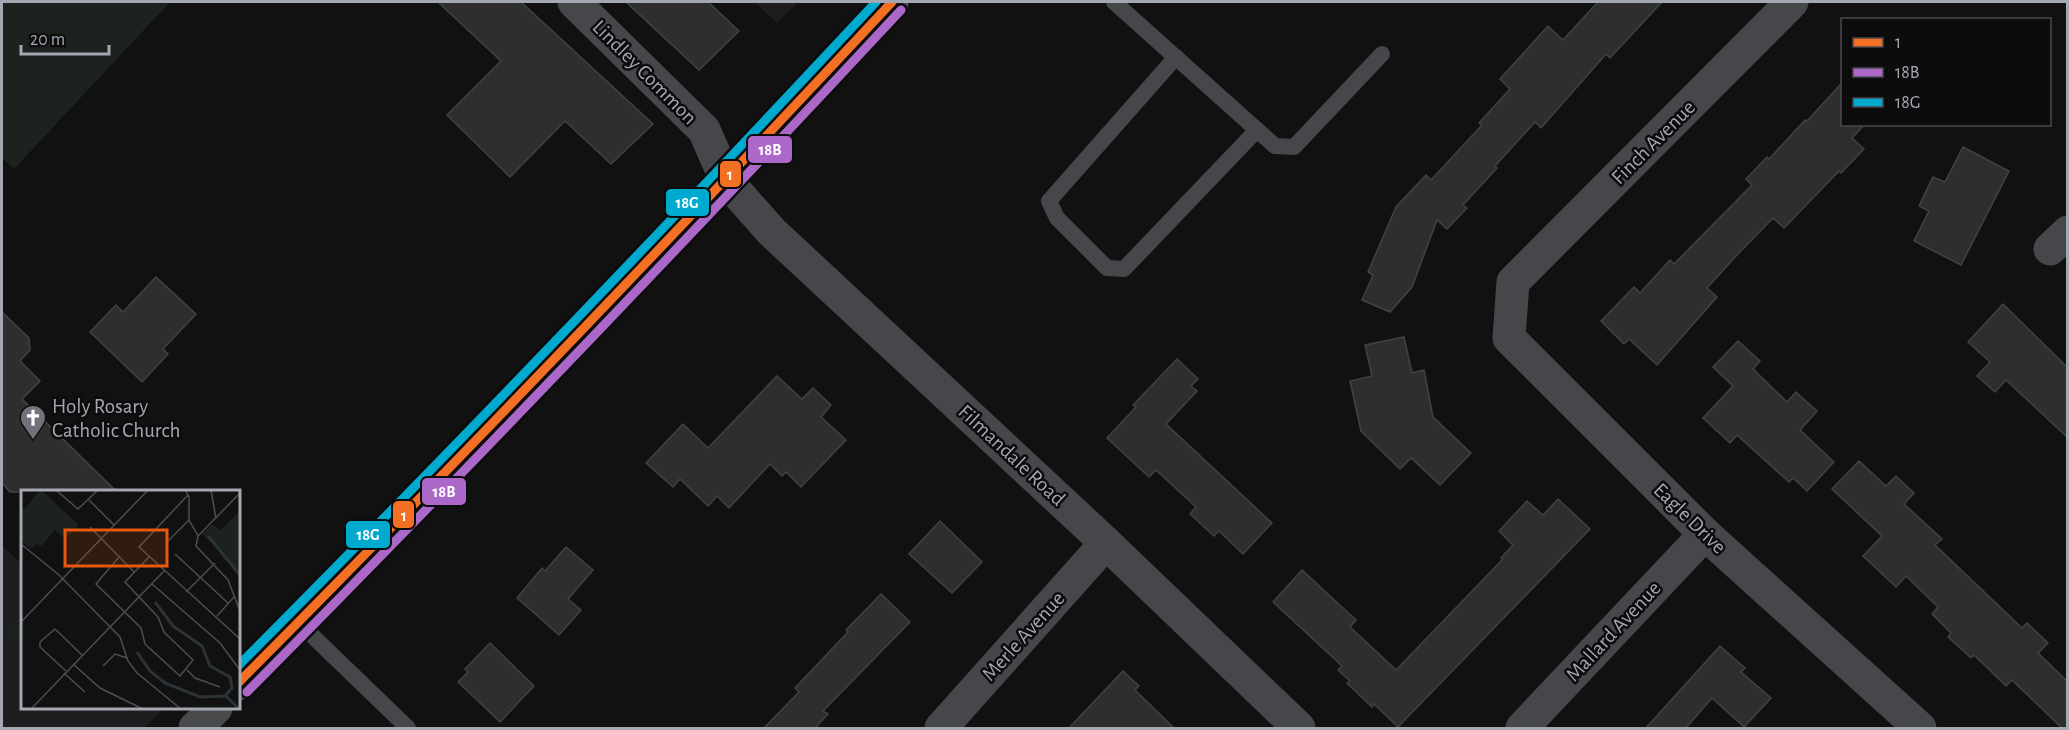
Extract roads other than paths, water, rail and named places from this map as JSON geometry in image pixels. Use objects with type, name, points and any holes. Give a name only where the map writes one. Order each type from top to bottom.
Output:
[{"type":"main road","points":[[240,682],[726,180],[892,2]]},
{"type":"main road","points":[[195,729],[215,709]]},
{"type":"street","name":"Lindley Common","points":[[574,2],[704,130],[726,180]]},
{"type":"street","name":"Finch Avenue","points":[[1513,282],[1792,2]]},
{"type":"street","name":"Filmandale Road","points":[[726,180],[771,231],[1106,543],[1299,729]]},
{"type":"street","name":"Eagle Drive","points":[[1513,282],[1509,338],[1705,534],[1920,729]]},
{"type":"street","name":"Mallard Avenue","points":[[1522,729],[1705,534]]},
{"type":"street","name":"Merle Avenue","points":[[941,729],[1106,543]]},
{"type":"lane","points":[[1114,2],[1275,146],[1294,147],[1382,54]]},
{"type":"lane","points":[[1176,57],[1049,201],[1057,218],[1107,268],[1124,269],[1257,130]]},
{"type":"lane","points":[[298,622],[408,729]]},
{"type":"place","name":"Holy Rosary Catholic Church","points":[[33,441]]}]
